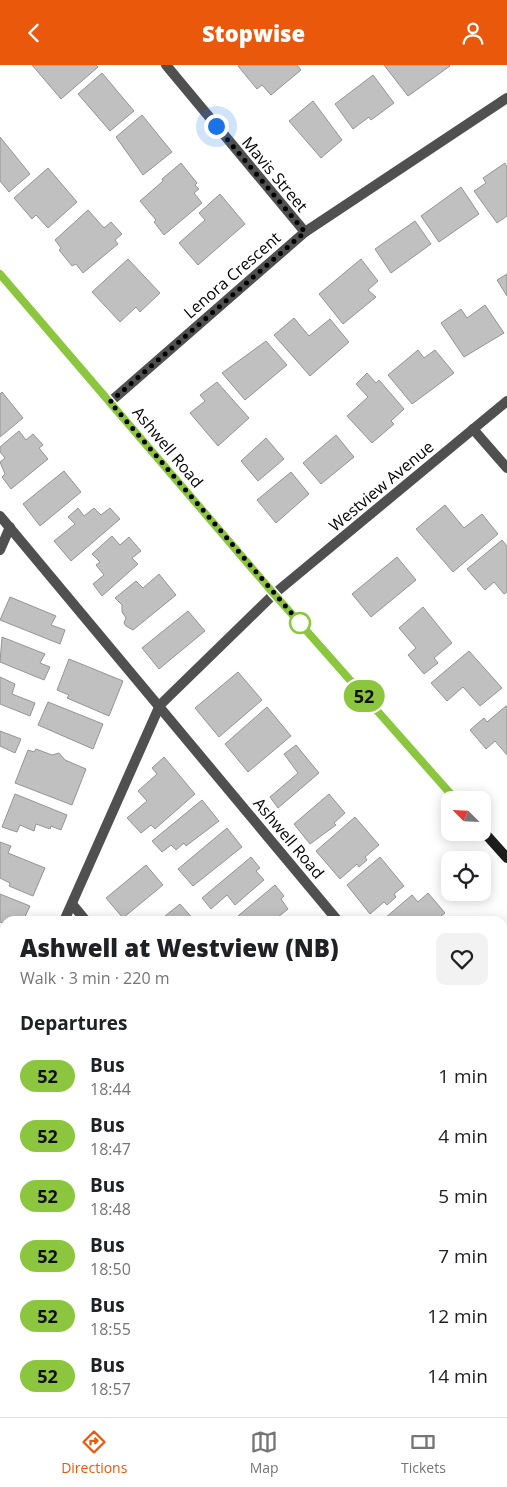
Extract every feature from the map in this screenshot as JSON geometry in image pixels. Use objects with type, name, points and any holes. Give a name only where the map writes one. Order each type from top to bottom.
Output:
[{"type":"street","name":"Mavis Street","points":[[166,65],[305,232]]},
{"type":"street","name":"Lenora Crescent","points":[[110,402],[305,232],[507,98]]},
{"type":"street","name":"Ashwell Road","points":[[0,274],[274,594],[448,791]]},
{"type":"street","name":"Westview Avenue","points":[[274,594],[507,401]]},
{"type":"street","points":[[473,429],[507,468]]},
{"type":"street","name":"Ashwell Road","points":[[0,516],[160,705],[334,916]]},
{"type":"street","points":[[0,550],[10,527]]},
{"type":"street","points":[[66,916],[160,705],[274,594]]},
{"type":"street","points":[[491,840],[507,858]]},
{"type":"street","points":[[72,904],[82,916]]},
{"type":"building","points":[[32,65],[96,65],[98,67],[61,99]]},
{"type":"building","points":[[297,65],[301,70],[271,95],[262,85],[257,89],[238,66]]},
{"type":"building","points":[[384,65],[449,65],[450,66],[408,96]]},
{"type":"building","points":[[102,73],[134,111],[110,131],[78,94]]},
{"type":"building","points":[[373,75],[394,103],[371,120],[369,117],[353,129],[335,104]]},
{"type":"building","points":[[313,101],[342,140],[321,158],[289,121]]},
{"type":"building","points":[[142,115],[172,152],[143,175],[116,137]]},
{"type":"building","points":[[0,137],[30,174],[9,192],[0,181]]},
{"type":"building","points":[[181,163],[197,183],[195,185],[199,189],[194,193],[202,203],[164,235],[154,222],[156,220],[140,201]]},
{"type":"building","points":[[505,163],[507,167],[507,216],[497,223],[474,191],[486,183],[483,178]]},
{"type":"building","points":[[48,168],[77,202],[48,228],[36,215],[32,219],[14,198]]},
{"type":"building","points":[[461,187],[479,214],[439,242],[421,216]]},
{"type":"building","points":[[220,194],[245,224],[198,265],[179,243],[205,220],[199,213]]},
{"type":"building","points":[[88,210],[104,228],[111,222],[122,234],[115,240],[118,244],[83,273],[76,264],[72,266],[59,250],[61,248],[55,240]]},
{"type":"building","points":[[415,221],[431,244],[391,273],[375,249]]},
{"type":"building","points":[[128,259],[160,293],[140,312],[136,307],[120,322],[92,292]]},
{"type":"building","points":[[361,259],[378,281],[368,290],[376,297],[343,324],[319,294]]},
{"type":"building","points":[[507,274],[507,296],[497,280]]},
{"type":"building","points":[[485,305],[504,333],[464,357],[441,323],[461,309],[467,318]]},
{"type":"building","points":[[294,318],[309,336],[330,319],[349,342],[310,376],[274,335]]},
{"type":"building","points":[[266,341],[287,365],[245,400],[222,373]]},
{"type":"building","points":[[418,350],[424,358],[435,350],[454,373],[412,404],[388,375]]},
{"type":"building","points":[[367,373],[376,383],[379,380],[404,409],[391,421],[394,424],[372,443],[347,416],[368,397],[356,384]]},
{"type":"building","points":[[217,382],[249,418],[218,446],[190,413],[205,401],[200,395]]},
{"type":"building","points":[[2,392],[23,418],[0,437],[0,394]]},
{"type":"building","points":[[19,431],[26,440],[33,434],[43,445],[39,448],[48,459],[11,489],[2,477],[5,474],[0,462],[5,458],[0,452],[0,447]]},
{"type":"building","points":[[336,435],[354,457],[321,484],[303,463]]},
{"type":"building","points":[[266,438],[284,459],[258,481],[241,461]]},
{"type":"building","points":[[64,471],[81,492],[40,526],[23,504]]},
{"type":"building","points":[[291,472],[309,494],[276,523],[257,500]]},
{"type":"building","points":[[445,505],[464,528],[482,514],[498,534],[453,572],[416,529]]},
{"type":"building","points":[[78,508],[84,516],[94,508],[101,515],[110,508],[120,519],[71,561],[54,541],[75,524],[68,517]]},
{"type":"building","points":[[112,536],[120,545],[129,537],[141,551],[132,558],[138,564],[102,596],[93,584],[104,575],[96,565],[100,562],[92,554]]},
{"type":"building","points":[[502,540],[507,546],[507,592],[504,594],[494,582],[485,590],[467,569]]},
{"type":"building","points":[[397,557],[416,580],[371,617],[352,594]]},
{"type":"building","points":[[159,574],[176,595],[133,630],[124,623],[126,618],[122,612],[122,605],[115,598],[136,581],[143,588]]},
{"type":"building","points":[[10,597],[56,616],[51,625],[65,630],[60,644],[0,620]]},
{"type":"building","points":[[423,607],[452,643],[434,658],[438,663],[424,674],[408,655],[416,648],[399,628]]},
{"type":"building","points":[[188,611],[205,631],[159,669],[142,648]]},
{"type":"building","points":[[2,637],[45,654],[40,663],[50,667],[44,680],[0,662]]},
{"type":"building","points":[[469,651],[502,688],[480,706],[463,687],[447,701],[431,683]]},
{"type":"building","points":[[69,659],[123,681],[109,716],[67,698],[69,695],[57,690]]},
{"type":"building","points":[[238,672],[262,700],[219,737],[195,708]]},
{"type":"building","points":[[0,677],[15,684],[12,694],[35,703],[30,716],[0,704]]},
{"type":"building","points":[[48,702],[103,724],[93,749],[38,725]]},
{"type":"building","points":[[506,706],[507,755],[495,741],[486,749],[470,730],[484,718],[487,722]]},
{"type":"building","points":[[267,707],[291,736],[248,772],[225,744]]},
{"type":"building","points":[[0,731],[21,739],[15,753],[0,746]]},
{"type":"building","points":[[296,745],[319,773],[278,808],[270,797],[298,773],[284,754]]},
{"type":"building","points":[[36,749],[52,755],[59,753],[65,760],[86,769],[72,805],[15,783],[28,750],[34,752]]},
{"type":"building","points":[[164,757],[195,794],[155,829],[151,825],[141,833],[127,818],[147,801],[138,791],[157,774],[152,768]]},
{"type":"building","points":[[15,794],[67,815],[61,830],[51,826],[50,829],[36,824],[34,831],[20,825],[17,832],[2,827]]},
{"type":"building","points":[[329,794],[345,813],[334,823],[336,825],[310,844],[294,824]]},
{"type":"building","points":[[202,800],[219,821],[186,846],[184,843],[176,850],[171,845],[162,852],[152,841]]},
{"type":"building","points":[[355,817],[379,845],[365,857],[367,860],[359,867],[357,864],[340,879],[316,851]]},
{"type":"building","points":[[227,828],[242,847],[193,886],[178,869]]},
{"type":"building","points":[[0,842],[11,846],[8,853],[45,868],[33,896],[9,886],[10,883],[0,878]]},
{"type":"building","points":[[251,857],[260,868],[256,871],[264,880],[235,905],[227,895],[211,909],[202,898]]},
{"type":"building","points":[[380,857],[404,886],[394,894],[396,897],[387,905],[384,902],[370,914],[347,885]]},
{"type":"building","points":[[146,865],[163,885],[125,916],[121,916],[106,898]]},
{"type":"building","points":[[275,885],[284,896],[281,899],[288,909],[279,916],[238,916]]},
{"type":"building","points":[[428,893],[445,913],[441,916],[387,916],[412,895],[418,902]]},
{"type":"building","points":[[0,894],[30,906],[25,916],[0,916]]},
{"type":"building","points":[[180,904],[191,916],[165,916]]},
{"type":"bus line","name":"52","points":[[0,274],[274,594],[448,791]]},
{"type":"route","points":[[216,126],[305,232],[110,402],[300,623]]}]
